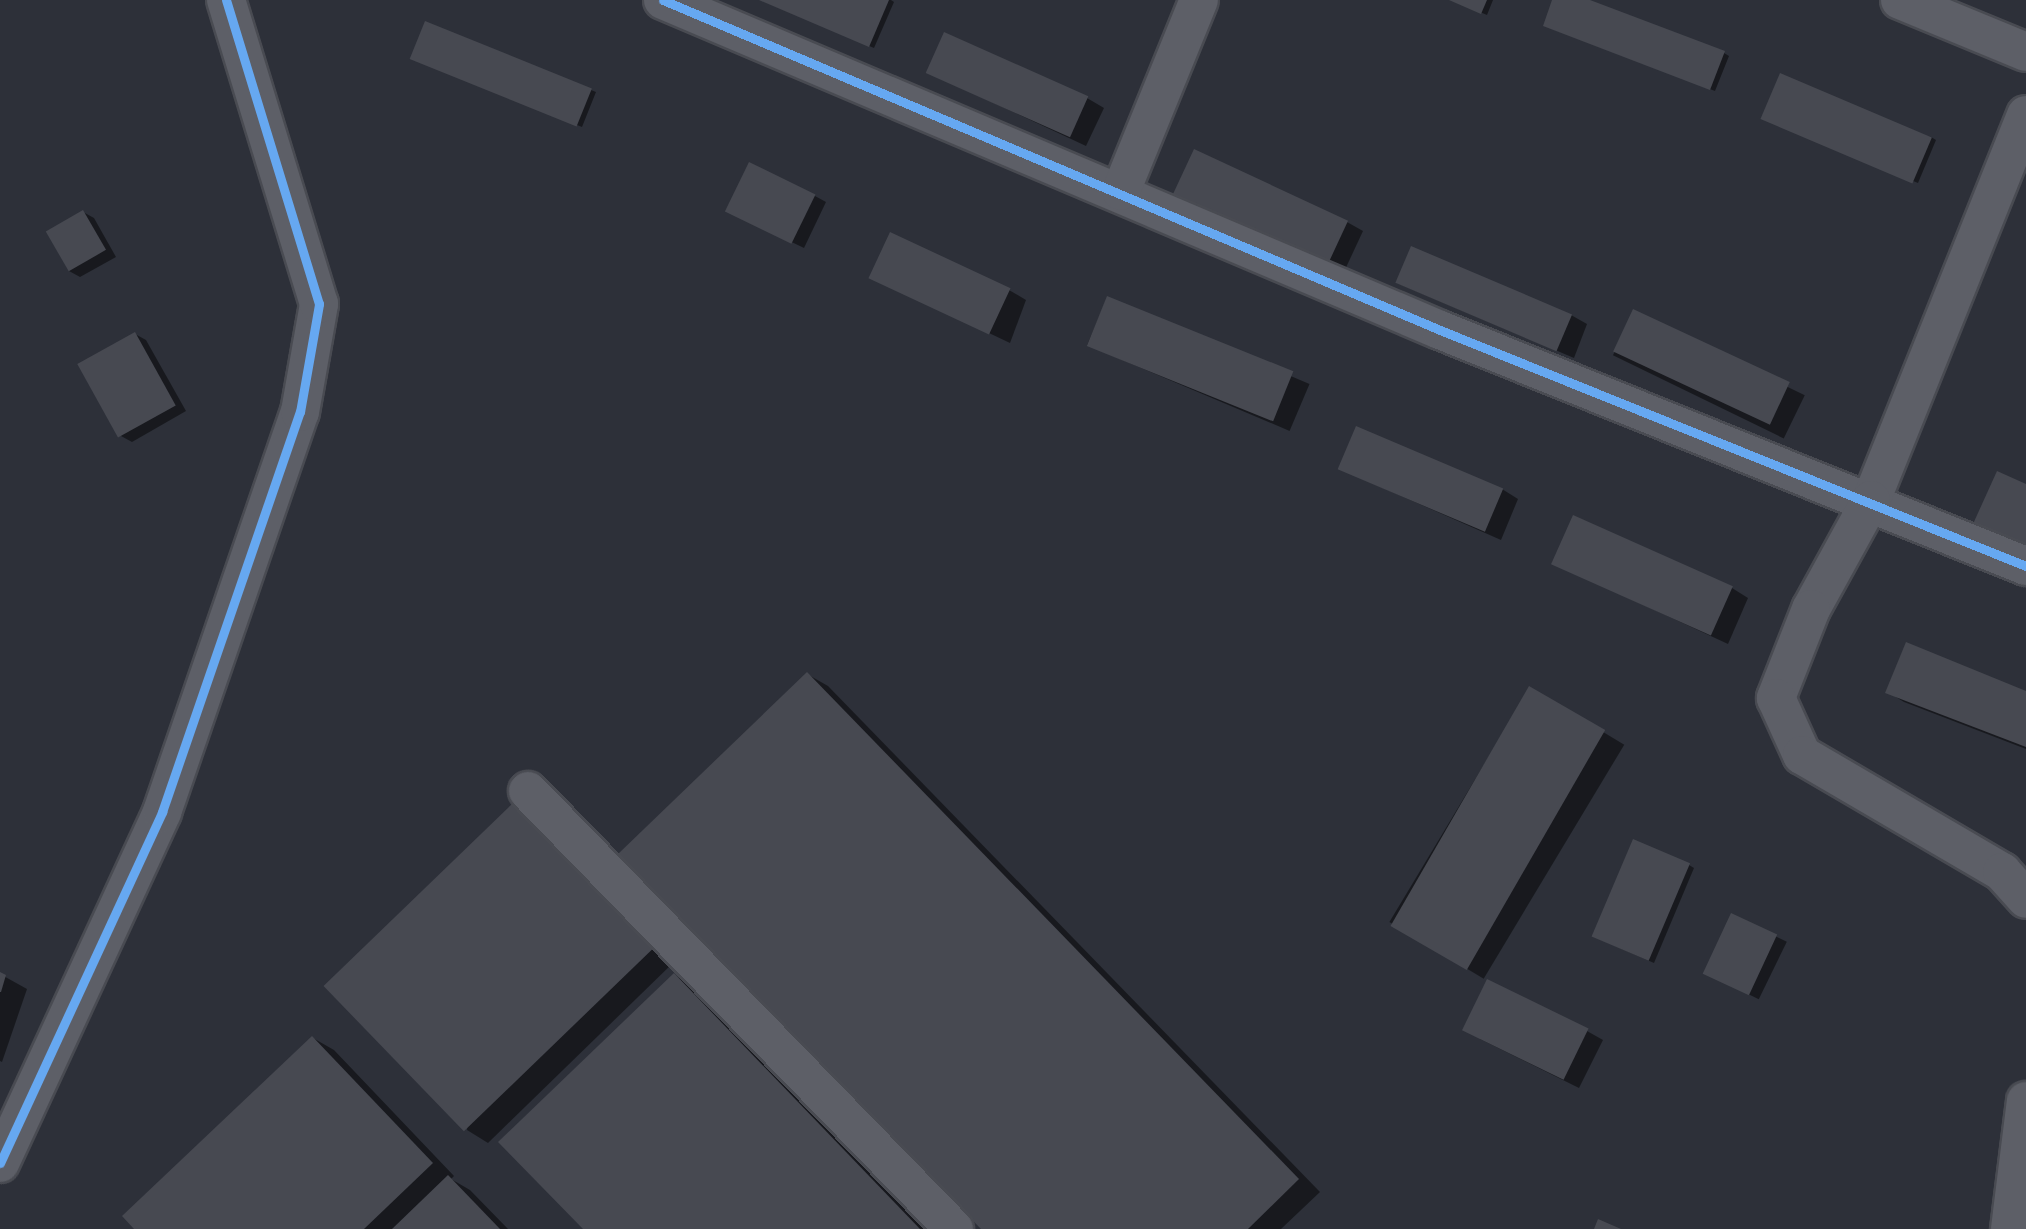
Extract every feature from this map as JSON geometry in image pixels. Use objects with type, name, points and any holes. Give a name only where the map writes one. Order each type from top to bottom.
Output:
[{"type":"street","points":[[0,1163],[162,812],[300,412],[319,304],[226,0]]},
{"type":"street","points":[[663,0],[1121,191],[1440,330],[1871,500],[2026,566]]},
{"type":"street","points":[[1121,191],[1199,0]]},
{"type":"street","points":[[1900,0],[2026,52]]},
{"type":"street","points":[[2026,115],[1871,500],[1811,609],[1776,698],[1802,755],[2002,872],[2026,899]]},
{"type":"street","points":[[528,791],[954,1229]]},
{"type":"street","points":[[2010,1229],[2026,1101]]},
{"type":"building","points":[[759,0],[889,0],[869,47]]},
{"type":"building","points":[[1449,0],[1487,0],[1481,14]]},
{"type":"building","points":[[1552,0],[1590,0],[1725,51],[1710,90],[1543,26]]},
{"type":"building","points":[[425,21],[592,88],[577,126],[410,59]]},
{"type":"building","points":[[944,32],[1088,96],[1070,137],[926,73]]},
{"type":"building","points":[[1780,73],[1932,137],[1912,183],[1760,119]]},
{"type":"building","points":[[1194,149],[1348,221],[1327,267],[1172,195]]},
{"type":"building","points":[[749,162],[816,194],[791,244],[725,211]]},
{"type":"building","points":[[83,210],[106,250],[69,271],[46,232]]},
{"type":"building","points":[[890,232],[1011,288],[989,334],[868,278]]},
{"type":"building","points":[[1411,246],[1572,314],[1556,351],[1395,283]]},
{"type":"building","points":[[1107,296],[1293,371],[1273,421],[1087,346]]},
{"type":"building","points":[[1633,309],[1790,382],[1770,425],[1613,352]]},
{"type":"building","points":[[135,332],[176,405],[118,437],[77,364]]},
{"type":"building","points":[[1356,426],[1503,489],[1485,532],[1338,469]]},
{"type":"building","points":[[1997,471],[2026,484],[2026,548],[1973,524]]},
{"type":"building","points":[[1573,515],[1733,586],[1711,636],[1551,564]]},
{"type":"building","points":[[1906,642],[2026,691],[2026,747],[1885,693]]},
{"type":"building","points":[[807,672],[1299,1179],[1248,1229],[981,1229],[617,855]]},
{"type":"building","points":[[1529,686],[1605,730],[1467,970],[1390,926]]},
{"type":"building","points":[[512,804],[652,949],[464,1131],[324,986]]},
{"type":"building","points":[[1633,839],[1690,863],[1649,961],[1592,937]]},
{"type":"building","points":[[1731,913],[1777,935],[1749,995],[1703,974]]},
{"type":"building","points":[[0,972],[6,975],[1,992],[0,992]]},
{"type":"building","points":[[674,973],[920,1229],[583,1229],[498,1142]]},
{"type":"building","points":[[1487,979],[1589,1029],[1564,1080],[1462,1030]]},
{"type":"building","points":[[312,1036],[433,1163],[364,1229],[134,1229],[122,1216]]},
{"type":"building","points":[[448,1175],[500,1229],[392,1229]]},
{"type":"building","points":[[1598,1219],[1621,1229],[1594,1229]]},
{"type":"cycle path","points":[[0,1163],[162,812],[300,412],[319,304],[226,0]]},
{"type":"cycle path","points":[[663,0],[1440,330],[2026,566]]}]
